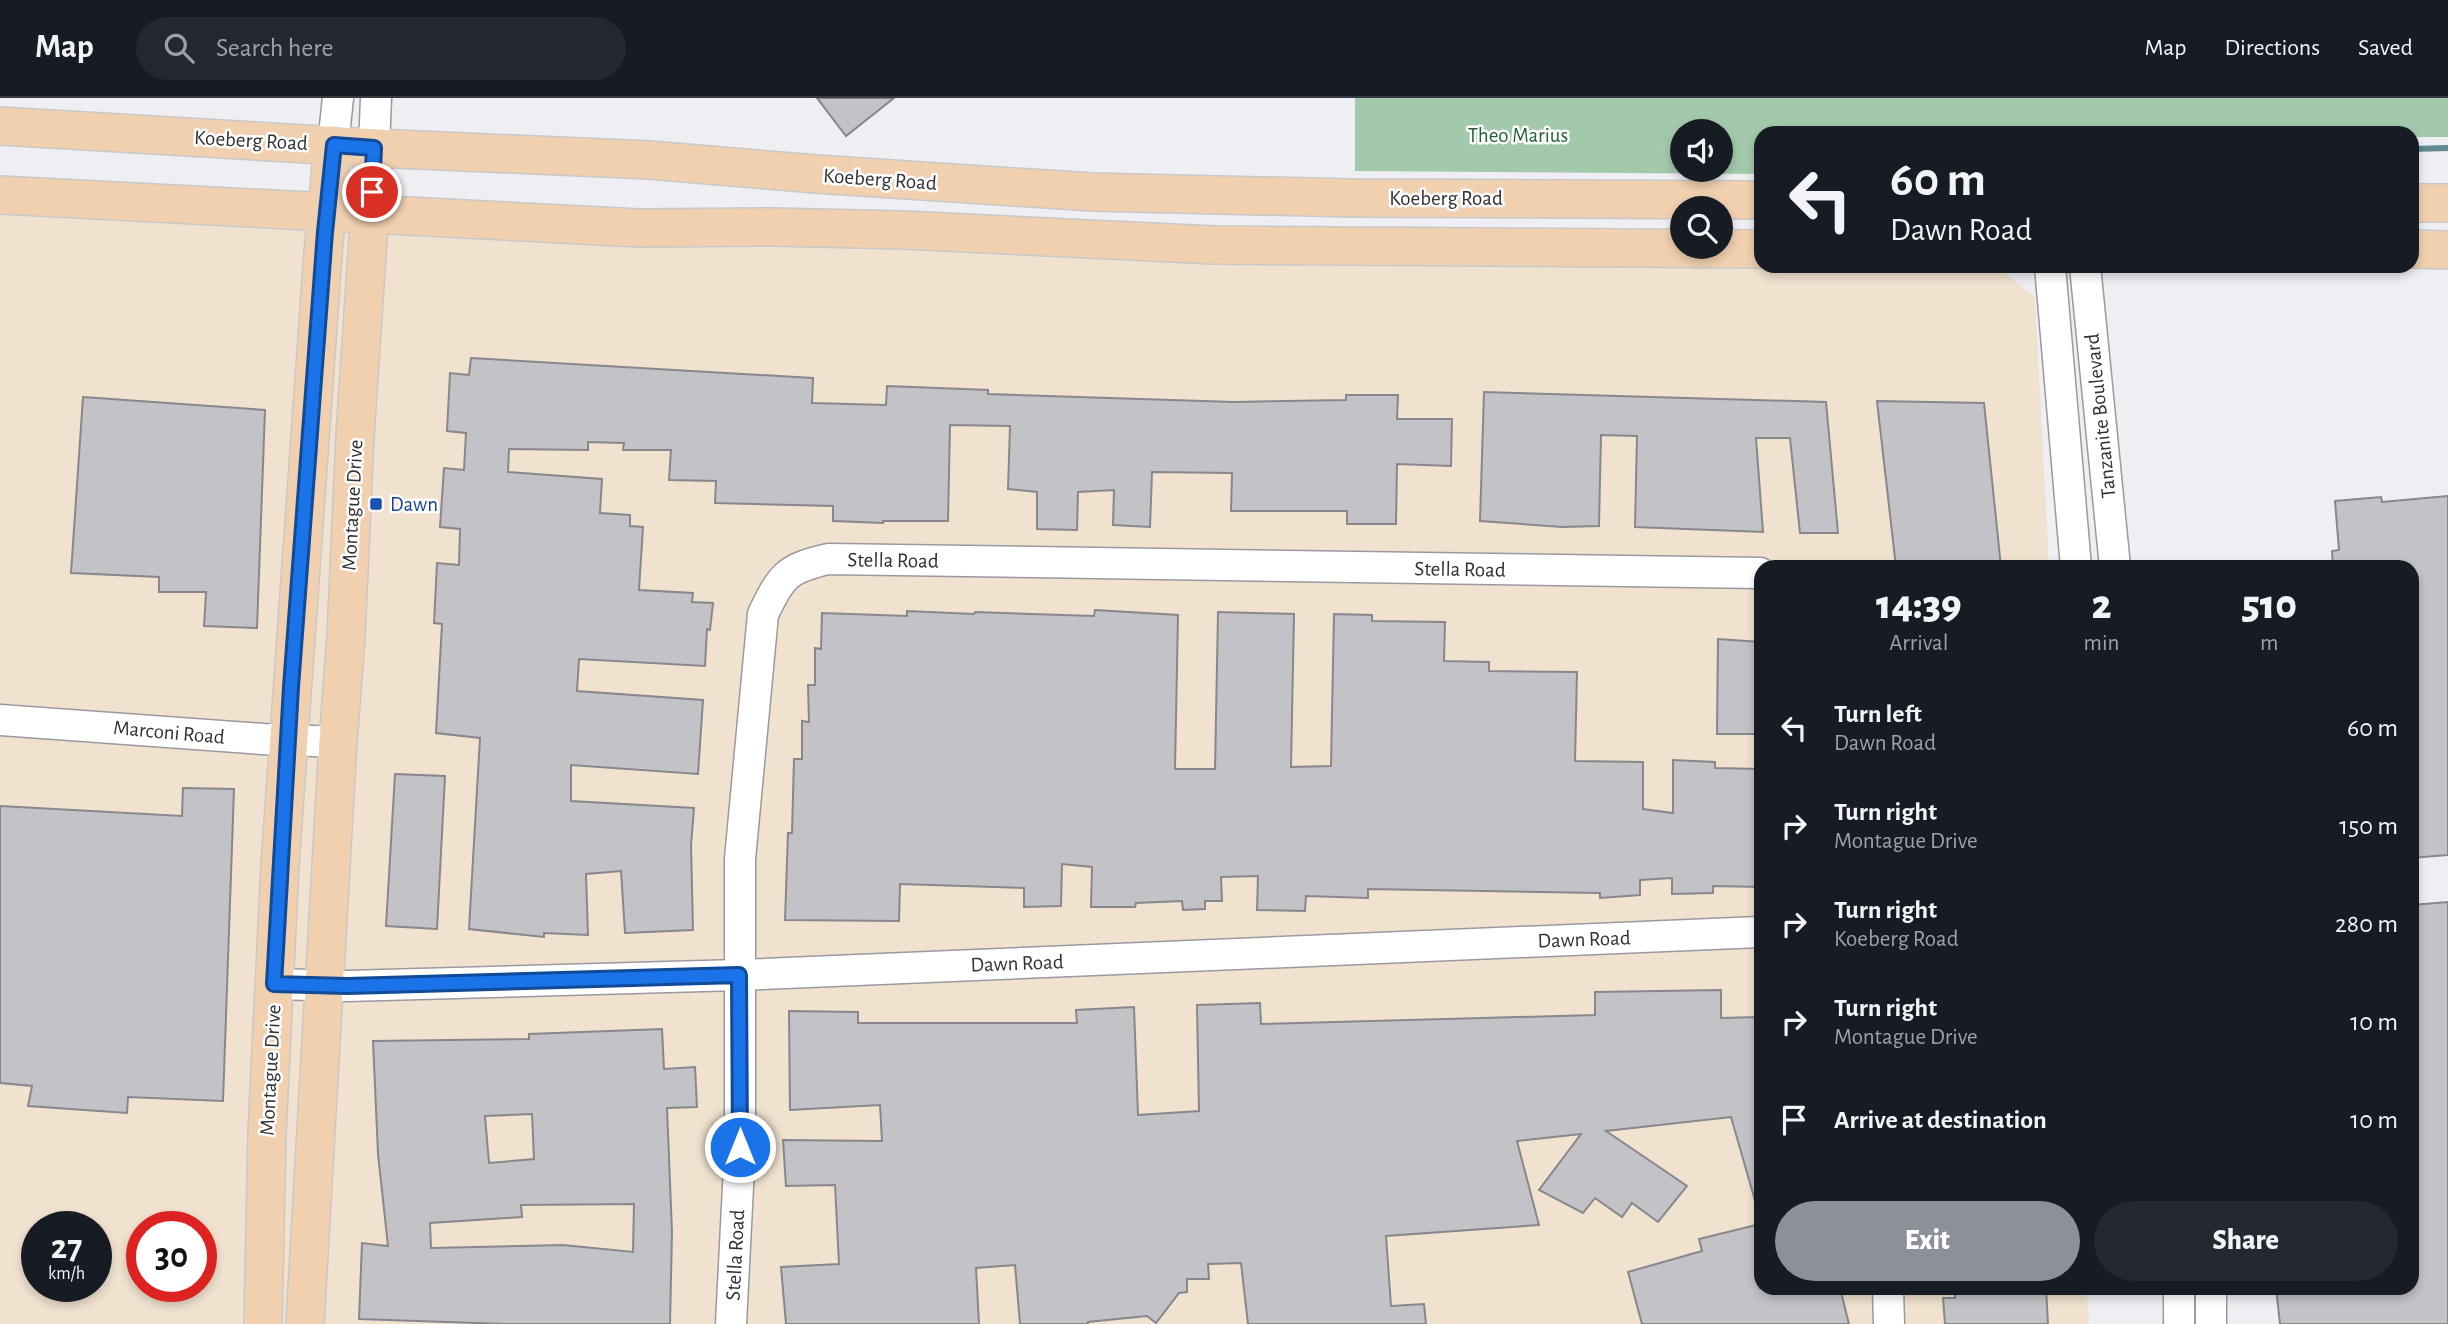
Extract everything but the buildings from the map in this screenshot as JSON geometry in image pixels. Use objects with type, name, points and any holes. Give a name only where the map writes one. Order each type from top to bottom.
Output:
[{"type":"main road","name":"Koeberg Road","points":[[0,126],[374,148],[635,159],[1092,192],[1366,198],[1754,200]]},
{"type":"main road","name":"Montague Drive","points":[[263,1324],[267,1133],[288,739],[326,211],[334,145]]},
{"type":"main road","name":"Montague Drive","points":[[305,1324],[374,148]]},
{"type":"main road","points":[[0,195],[639,228],[904,230],[1214,246],[1754,249]]},
{"type":"main road","points":[[2419,203],[2448,203]]},
{"type":"main road","points":[[2419,249],[2448,250]]},
{"type":"street","points":[[334,145],[338,98]]},
{"type":"street","points":[[374,148],[376,98]]},
{"type":"street","name":"Tanzanite Boulevard","points":[[2051,273],[2075,560]]},
{"type":"street","name":"Tanzanite Boulevard","points":[[2086,273],[2114,560]]},
{"type":"street","name":"Stella Road","points":[[731,1324],[740,1147],[740,859],[763,614],[787,573],[805,564],[828,559],[1754,573]]},
{"type":"street","name":"Marconi Road","points":[[0,720],[338,742]]},
{"type":"street","name":"Dawn Road","points":[[274,984],[739,975],[1754,932]]},
{"type":"street","points":[[1888,1295],[1889,1324]]},
{"type":"street","points":[[2179,1295],[2179,1324]]},
{"type":"street","points":[[2211,1295],[2211,1324]]},
{"type":"shaded area","points":[[0,207],[443,237],[1754,260],[1754,273],[2005,273],[2035,297],[2049,560],[1754,560],[1754,1295],[2087,1295],[2089,1324],[0,1324]]},
{"type":"green space","name":"Theo Marius","points":[[1355,98],[2448,98],[2448,137],[2419,137],[2419,126],[1754,126],[1754,174],[1733,174],[1733,119],[1670,119],[1670,173],[1355,171]]},
{"type":"waterway","points":[[2419,149],[2448,148]]},
{"type":"place","name":"Dawn","points":[[376,504]]},
{"type":"route","points":[[372,192],[374,148],[334,145],[291,687],[274,984],[347,986],[739,975],[740,1147]]}]
